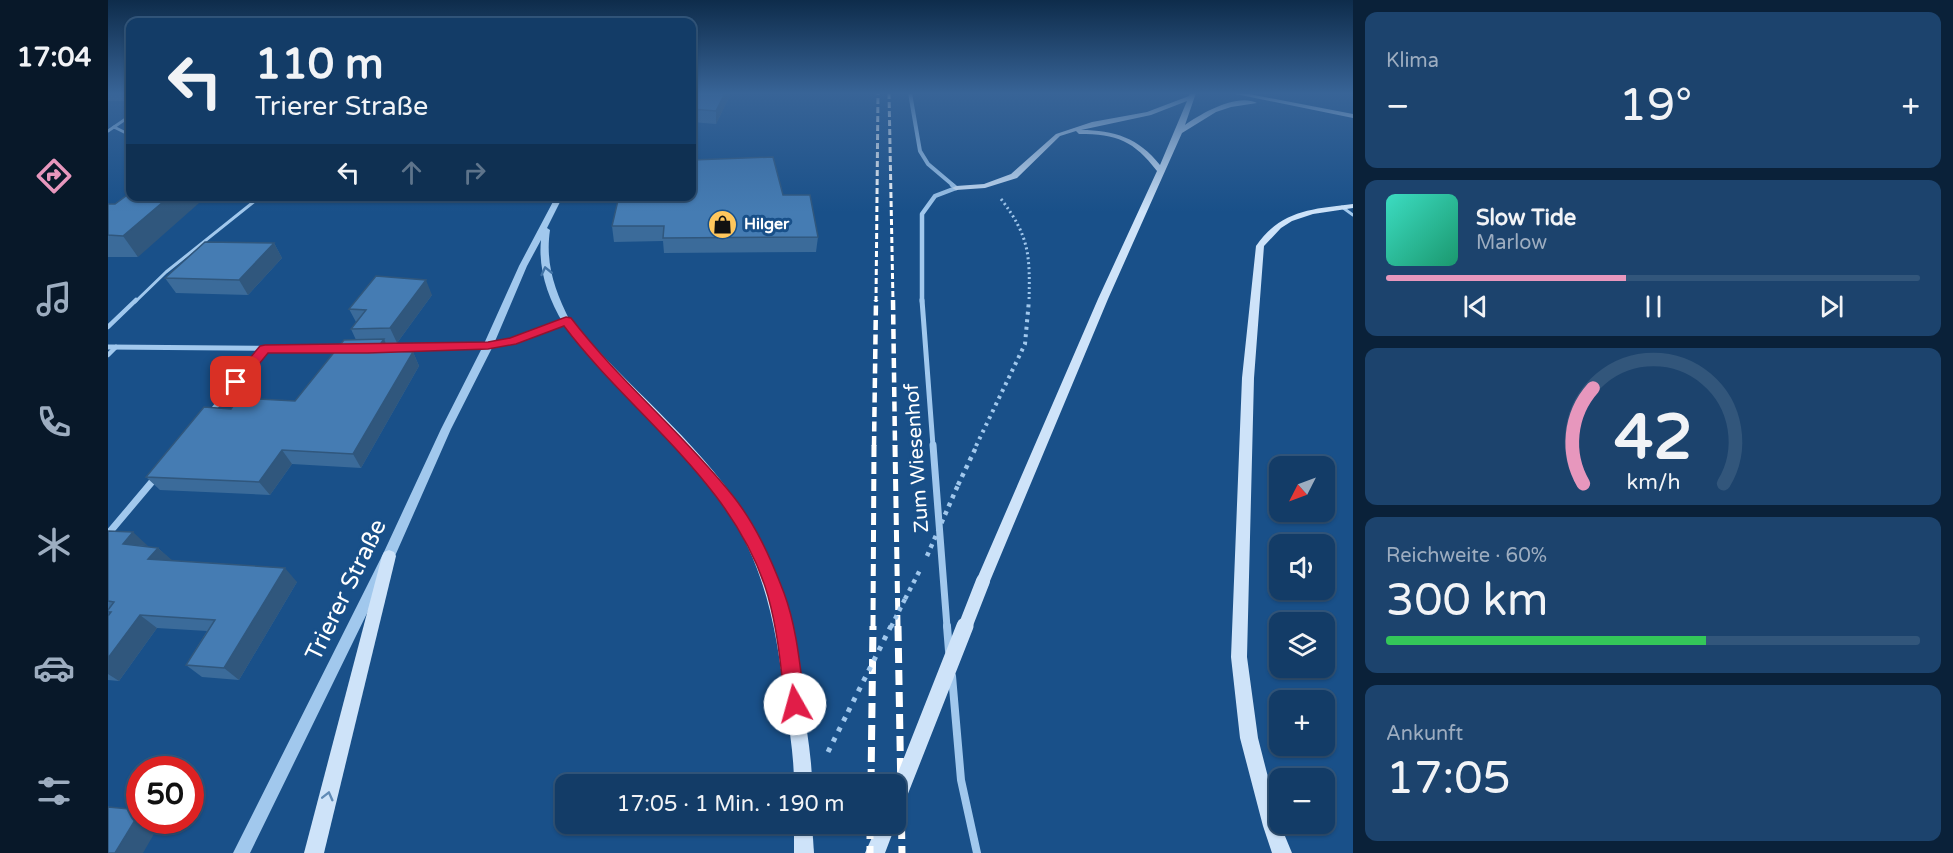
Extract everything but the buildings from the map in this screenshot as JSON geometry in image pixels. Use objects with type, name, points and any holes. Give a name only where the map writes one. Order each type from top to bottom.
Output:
[{"type":"main road","points":[[956,188],[985,186],[1014,176],[1049,142],[1066,133]]},
{"type":"main road","points":[[1098,133],[1131,140],[1148,152],[1160,170]]},
{"type":"main road","points":[[906,776],[984,580],[1102,299],[1179,133]]},
{"type":"main road","points":[[1282,853],[1272,826],[1249,738],[1239,657],[1249,367],[1260,246],[1270,231],[1289,218],[1349,210]]},
{"type":"main road","points":[[566,321],[586,346],[696,463],[729,502],[756,544],[776,595],[787,637],[802,774]]},
{"type":"main road","points":[[314,853],[389,556]]},
{"type":"main road","points":[[803,834],[804,853]]},
{"type":"main road","points":[[875,853],[883,834]]},
{"type":"street","points":[[917,133],[920,151],[928,164],[956,188]]},
{"type":"street","name":"Zum Wiesenhof","points":[[956,188],[936,195],[927,202],[922,214],[922,307],[933,465],[961,780],[977,853]]},
{"type":"street","name":"Trierer Straße","points":[[241,853],[389,556],[446,429],[558,201]]},
{"type":"street","name":"Trierer Straße","points":[[549,218],[544,243],[544,269],[566,321]]},
{"type":"street","points":[[379,349],[488,345],[512,341],[566,321]]},
{"type":"street","points":[[108,347],[356,349]]},
{"type":"street","points":[[205,419],[265,349]]},
{"type":"street","points":[[108,534],[160,472]]},
{"type":"lane","points":[[108,327],[166,272],[255,201]]},
{"type":"lane","points":[[108,355],[116,347]]},
{"type":"path","points":[[824,759],[927,556],[1025,344],[1029,301],[1029,252],[1014,216],[1002,200],[985,186]]},
{"type":"railway","points":[[876,302],[878,133]]},
{"type":"railway","points":[[890,133],[893,302]]},
{"type":"railway","points":[[874,446],[876,300]]},
{"type":"railway","points":[[893,300],[895,446]]},
{"type":"railway","points":[[873,627],[874,445]]},
{"type":"railway","points":[[895,445],[898,627]]},
{"type":"railway","points":[[871,774],[873,626]]},
{"type":"railway","points":[[898,626],[902,853]]},
{"type":"railway","points":[[870,834],[870,853]]},
{"type":"place","name":"Hilger","points":[[723,224]]},
{"type":"route","points":[[236,382],[265,349],[368,349],[488,345],[512,341],[566,321],[586,346],[696,463],[729,502],[756,544],[776,595],[787,637],[795,704]]}]
